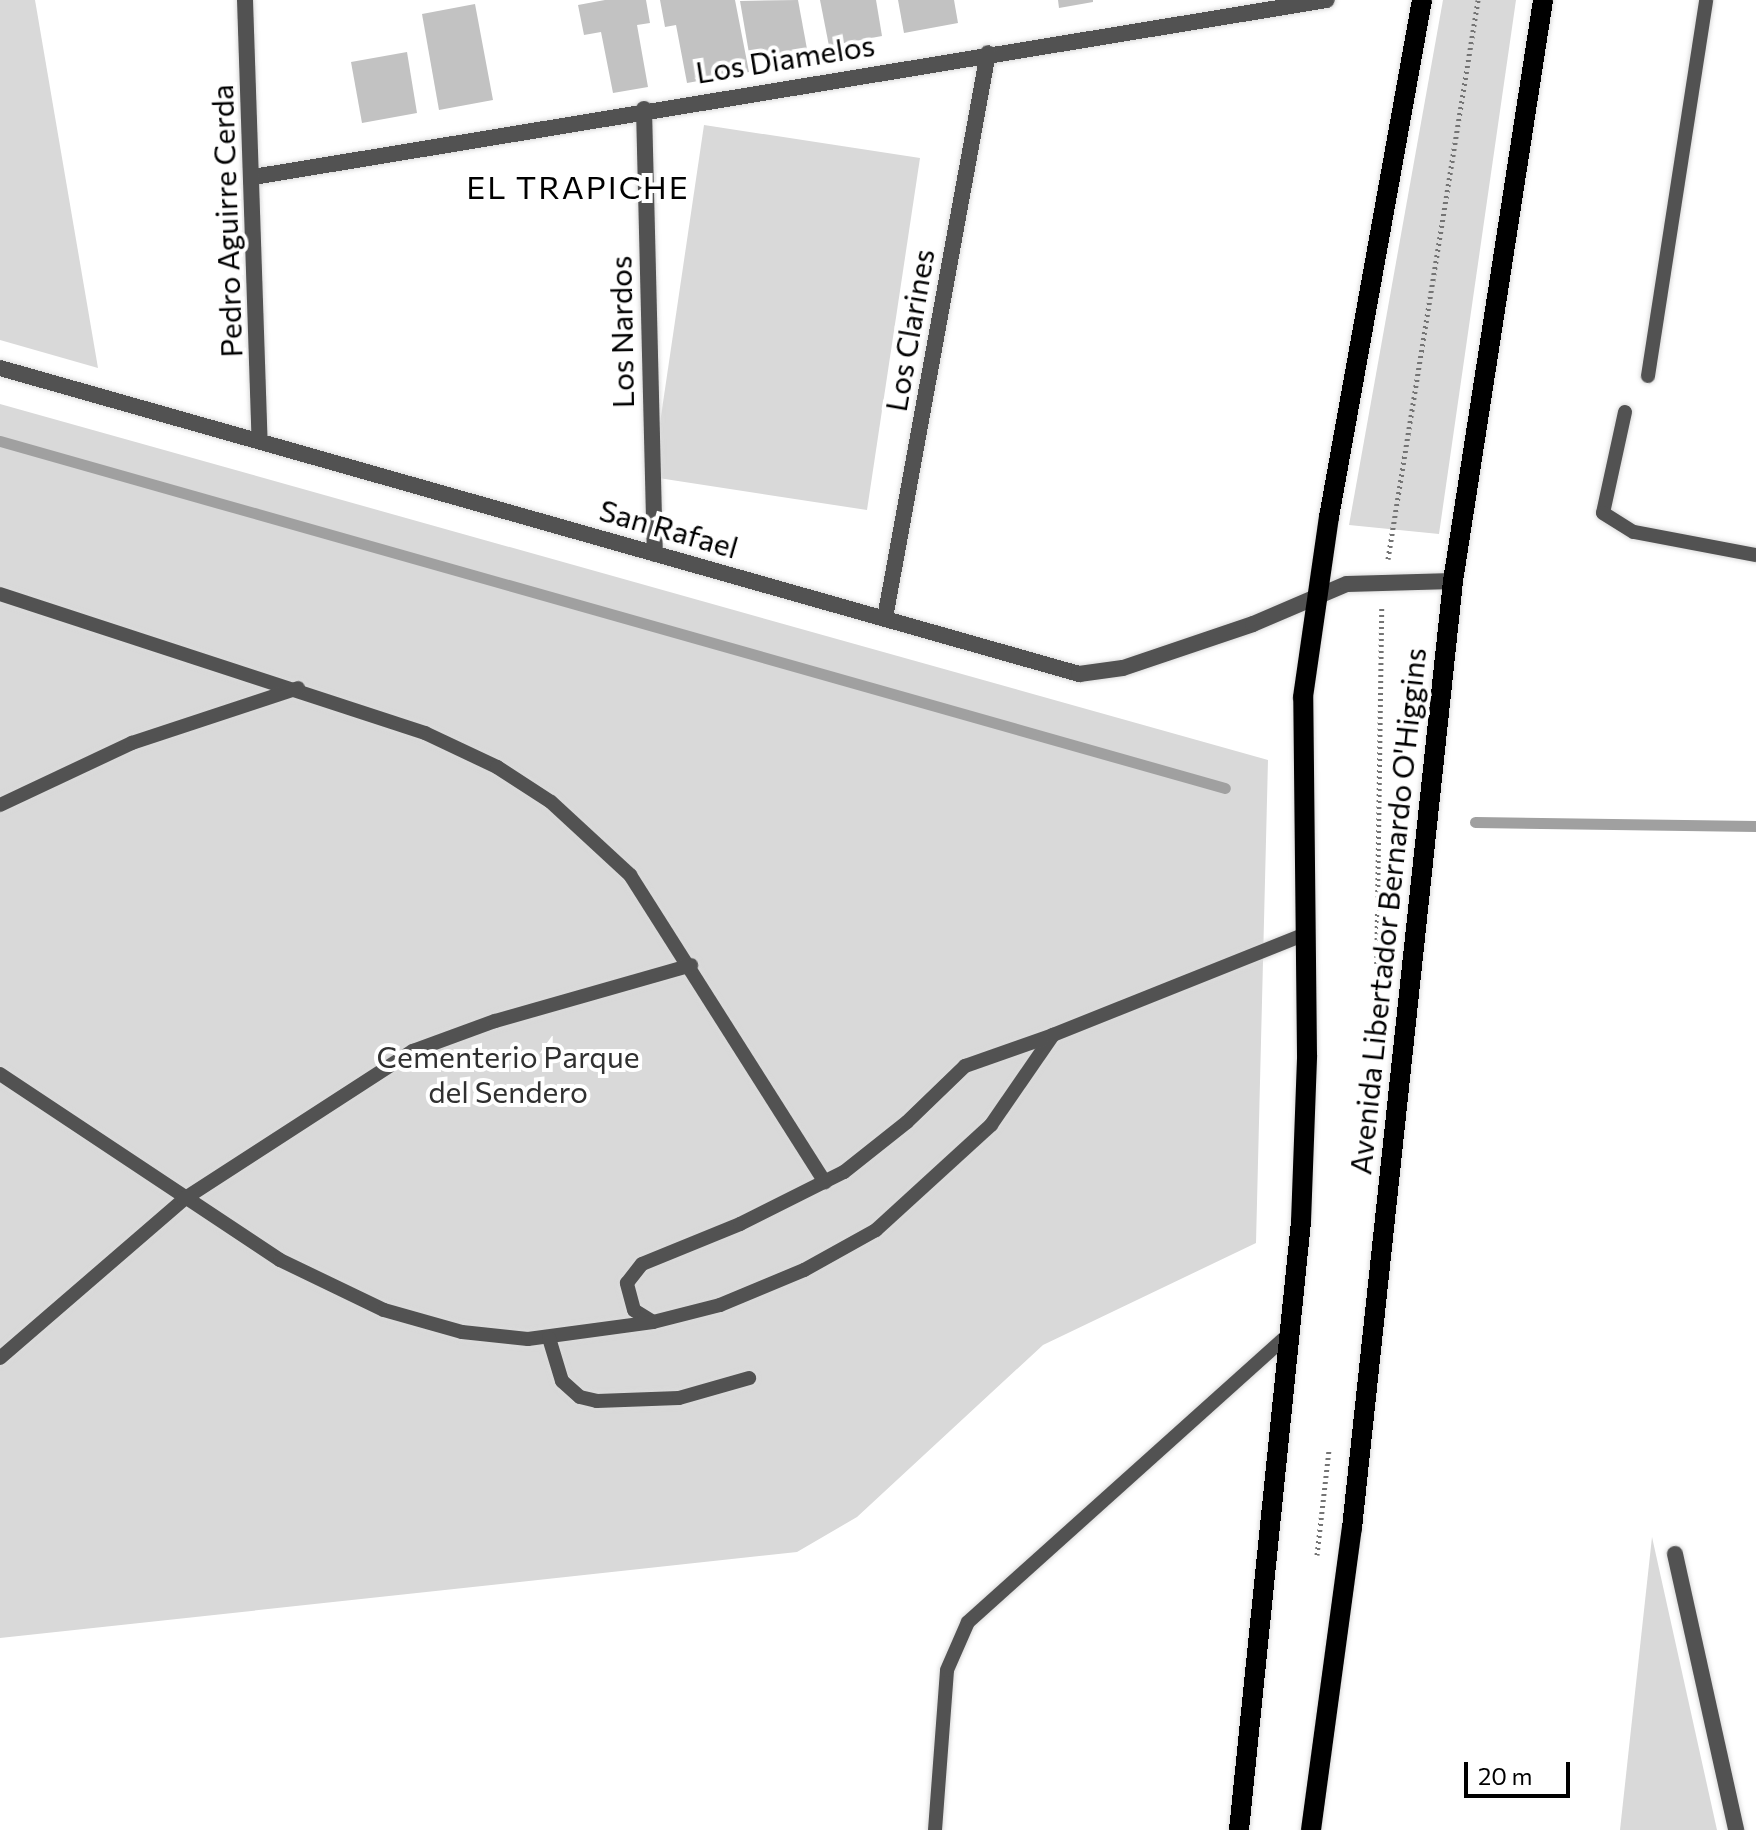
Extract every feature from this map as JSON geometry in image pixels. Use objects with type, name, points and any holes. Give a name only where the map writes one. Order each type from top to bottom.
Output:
[{"type":"main road","name":"Avenida Libertador Bernardo O'Higgins","points":[[1239,1830],[1290,1333],[1307,1055],[1303,697],[1422,0]]},
{"type":"main road","name":"Avenida Libertador Bernardo O'Higgins","points":[[1311,1830],[1352,1528],[1453,581],[1543,0]]},
{"type":"street","name":"Pedro Aguirre Cerda","points":[[245,0],[260,441]]},
{"type":"street","name":"Los Diamelos","points":[[253,177],[644,109],[1327,0]]},
{"type":"street","name":"Los Clarines","points":[[885,618],[988,53]]},
{"type":"street","name":"Los Nardos","points":[[644,109],[655,554]]},
{"type":"street","name":"San Rafael","points":[[0,368],[1067,672],[1092,674],[1253,624],[1347,584],[1386,579],[1453,581]]},
{"type":"street","points":[[1675,1554],[1736,1830]]},
{"type":"lane","points":[[1648,376],[1706,0]]},
{"type":"lane","points":[[1625,412],[1603,513],[1614,525],[1634,532],[1756,555]]},
{"type":"lane","points":[[0,594],[298,688],[460,748],[551,802],[630,875],[691,965],[825,1182]]},
{"type":"lane","points":[[0,805],[132,743],[298,688]]},
{"type":"lane","points":[[653,1322],[628,1300],[627,1283],[634,1269],[825,1182],[878,1147],[965,1066],[1053,1035],[1305,934]]},
{"type":"lane","points":[[0,1358],[184,1199],[413,1051],[495,1021],[691,965]]},
{"type":"lane","points":[[0,1074],[184,1199],[310,1278],[384,1310],[462,1332],[549,1338],[653,1322],[760,1291],[876,1230],[991,1125],[1053,1035]]},
{"type":"lane","points":[[935,1830],[947,1670],[968,1622],[1290,1333]]},
{"type":"lane","points":[[549,1338],[562,1381],[580,1397],[597,1401],[679,1398],[749,1378]]},
{"type":"path","points":[[1391,527],[1478,0]]},
{"type":"path","points":[[1375,1031],[1381,617]]},
{"type":"path","points":[[1315,1569],[1330,1442]]},
{"type":"green space","points":[[0,0],[35,0],[98,368],[0,340]]},
{"type":"green space","points":[[1443,0],[1516,0],[1439,534],[1349,525]]},
{"type":"green space","points":[[704,125],[920,158],[867,510],[652,477]]},
{"type":"green space","name":"Cementerio Parque del Sendero","points":[[0,404],[1268,760],[1256,1243],[1043,1345],[857,1517],[797,1552],[0,1638]]},
{"type":"green space","points":[[1652,1537],[1717,1830],[1620,1830]]},
{"type":"building","points":[[605,0],[646,0],[650,23],[637,25],[648,87],[613,93],[601,32],[584,35],[578,5]]},
{"type":"building","points":[[660,0],[735,0],[749,72],[687,83],[676,25],[665,27]]},
{"type":"building","points":[[798,0],[807,49],[750,59],[740,1]]},
{"type":"building","points":[[820,0],[876,0],[882,36],[829,46]]},
{"type":"building","points":[[898,0],[954,0],[958,23],[904,33]]},
{"type":"building","points":[[1058,0],[1093,0],[1093,2],[1059,8]]},
{"type":"building","points":[[475,4],[493,100],[439,110],[422,14]]},
{"type":"building","points":[[407,52],[417,113],[362,123],[351,62]]},
{"type":"waterway","points":[[0,441],[1225,788]]},
{"type":"waterway","points":[[1475,822],[1756,826]]},
{"type":"district","name":"EL TRAPICHE","points":[[578,186]]}]
